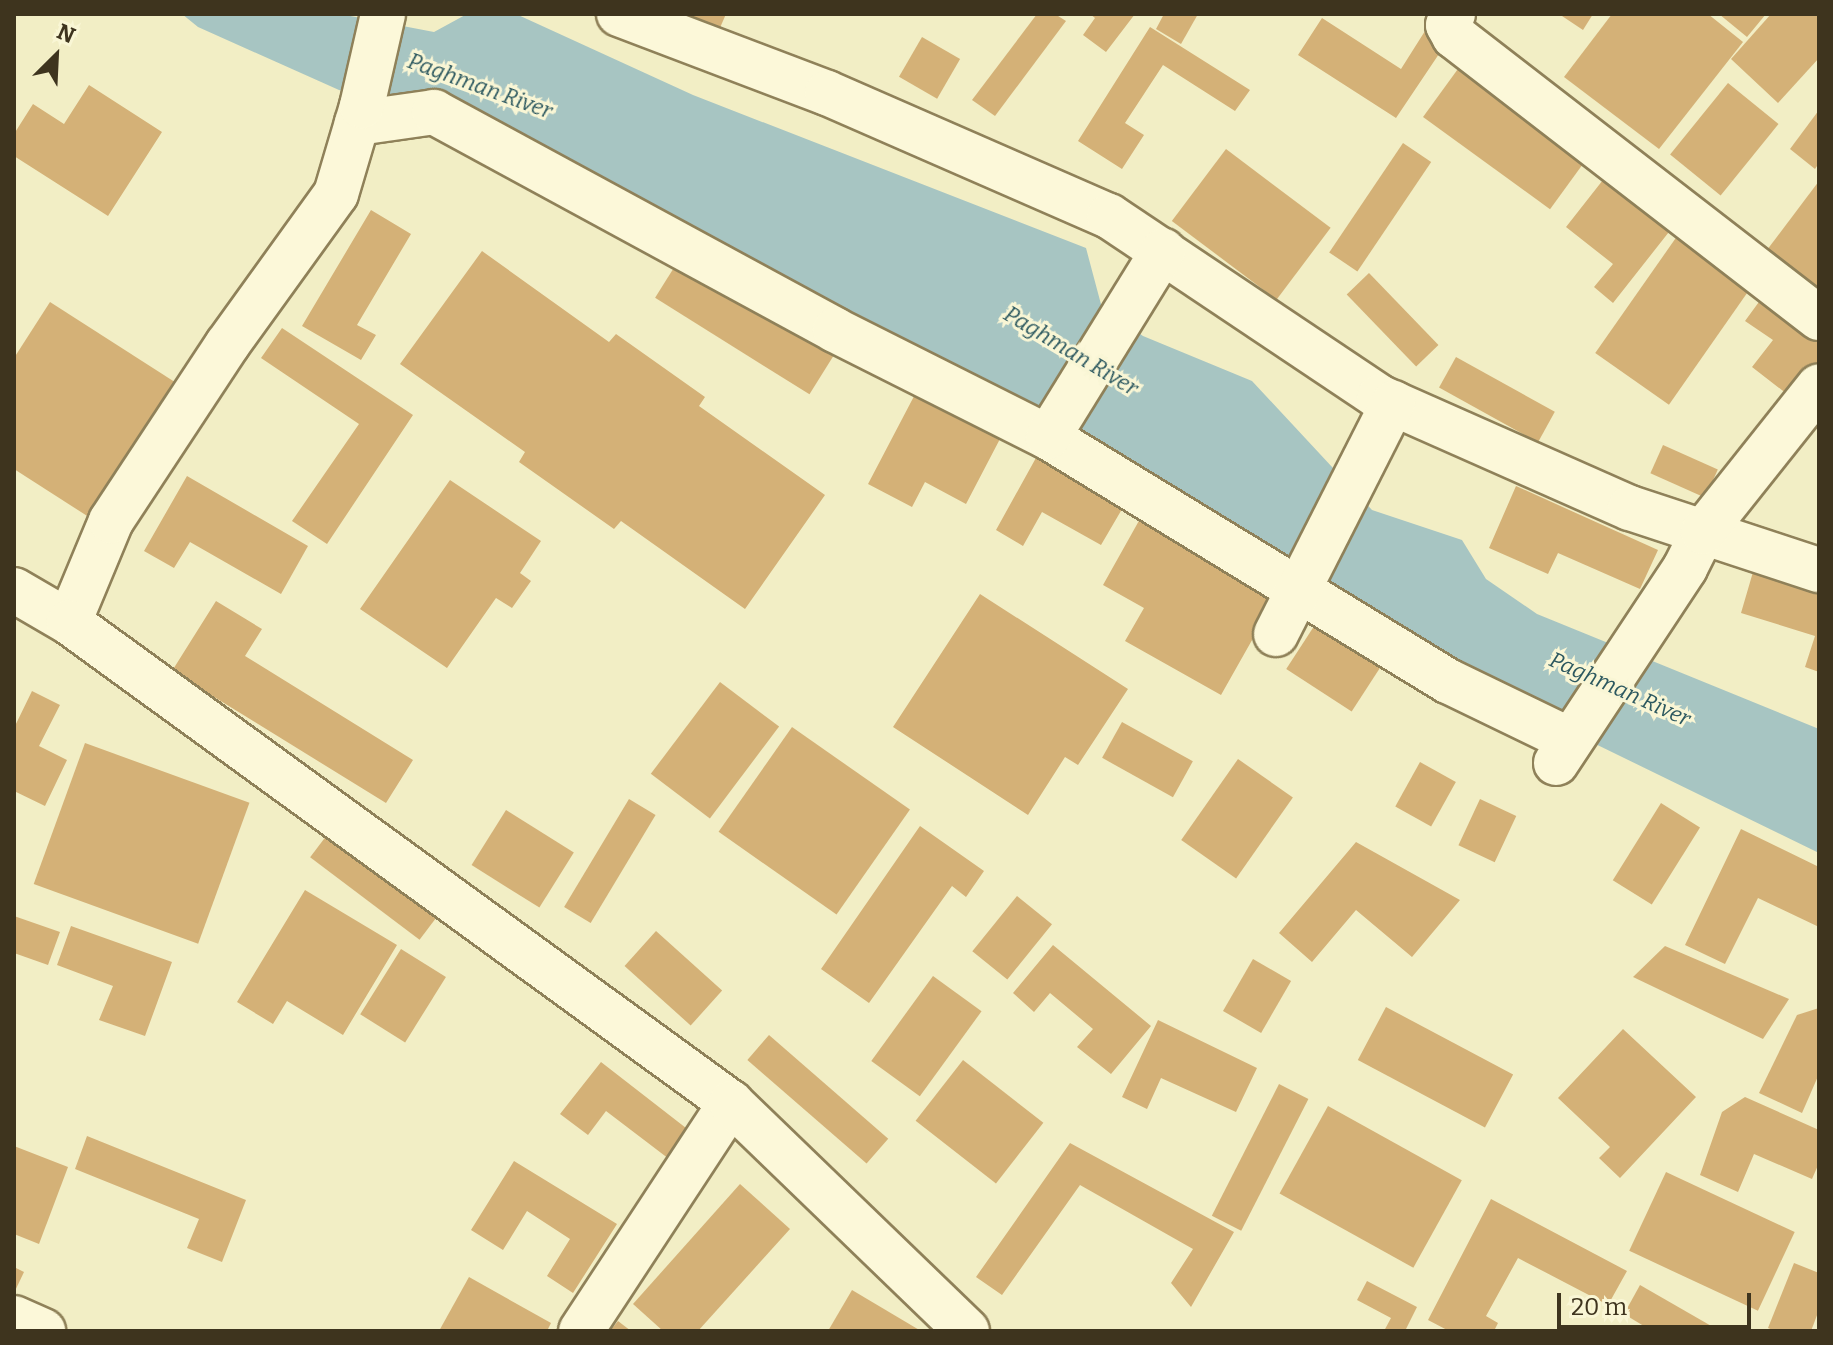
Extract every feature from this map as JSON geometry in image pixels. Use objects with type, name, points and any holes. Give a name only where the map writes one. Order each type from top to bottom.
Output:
[{"type":"street","points":[[69,622],[111,521],[227,345],[336,194],[360,114],[383,14]]},
{"type":"street","points":[[619,14],[827,93],[1109,216],[1153,266],[1393,403],[1630,508],[1819,570]]},
{"type":"street","points":[[1453,14],[1448,25],[1454,36],[1819,318]]},
{"type":"street","points":[[360,114],[434,112],[835,330],[1048,437],[1563,752],[1685,568],[1703,532],[1819,386]]},
{"type":"street","points":[[1048,437],[1153,266]]},
{"type":"street","points":[[1276,634],[1369,445],[1393,403]]},
{"type":"street","points":[[14,590],[69,622],[731,1103],[967,1331]]},
{"type":"street","points":[[581,1331],[731,1103]]},
{"type":"street","points":[[14,1318],[43,1331]]},
{"type":"water","name":"Paghman River","points":[[182,14],[340,14],[434,32],[467,14],[516,14],[693,95],[1086,248],[1102,308],[1143,336],[1252,381],[1372,510],[1462,540],[1486,579],[1537,614],[1819,729],[1819,853],[1538,716],[411,110],[339,90],[198,27]]},
{"type":"building","points":[[665,14],[726,14],[716,37]]},
{"type":"building","points":[[1037,14],[1055,14],[1066,21],[995,116],[972,100]]},
{"type":"building","points":[[1090,14],[1135,14],[1106,52],[1083,35],[1095,18]]},
{"type":"building","points":[[1164,14],[1198,14],[1181,44],[1156,29]]},
{"type":"building","points":[[1559,14],[1593,14],[1583,30]]},
{"type":"building","points":[[1612,14],[1708,14],[1743,42],[1659,149],[1564,77]]},
{"type":"building","points":[[1719,14],[1766,14],[1747,37]]},
{"type":"building","points":[[1771,14],[1819,14],[1819,58],[1778,103],[1731,59]]},
{"type":"building","points":[[1322,18],[1401,69],[1425,31],[1445,45],[1396,118],[1298,55]]},
{"type":"building","points":[[1150,27],[1250,90],[1235,111],[1163,65],[1125,123],[1144,135],[1122,169],[1078,141]]},
{"type":"building","points":[[922,37],[960,59],[937,99],[899,77]]},
{"type":"building","points":[[1463,62],[1590,154],[1550,209],[1423,117]]},
{"type":"building","points":[[1728,83],[1779,124],[1721,195],[1670,154]]},
{"type":"building","points":[[89,85],[162,132],[108,216],[14,156],[14,134],[33,104],[64,124]]},
{"type":"building","points":[[1819,110],[1819,163],[1815,169],[1790,149]]},
{"type":"building","points":[[1403,143],[1431,162],[1357,271],[1329,252]]},
{"type":"building","points":[[1226,149],[1331,228],[1276,300],[1172,221]]},
{"type":"building","points":[[1610,171],[1676,223],[1613,303],[1594,287],[1613,264],[1566,227]]},
{"type":"building","points":[[1819,181],[1819,289],[1767,250]]},
{"type":"building","points":[[371,210],[411,234],[357,325],[376,335],[361,360],[302,326]]},
{"type":"building","points":[[1687,222],[1761,274],[1669,405],[1595,353]]},
{"type":"building","points":[[482,251],[609,342],[616,334],[705,397],[699,406],[825,495],[745,609],[621,521],[614,529],[519,462],[525,452],[400,364]]},
{"type":"building","points":[[680,258],[834,354],[809,394],[655,298]]},
{"type":"building","points":[[1369,273],[1438,345],[1416,366],[1347,295]]},
{"type":"building","points":[[1764,295],[1819,336],[1819,370],[1796,401],[1752,367],[1773,340],[1745,321]]},
{"type":"building","points":[[50,302],[181,386],[95,521],[14,469],[14,358]]},
{"type":"building","points":[[282,328],[413,415],[327,544],[292,521],[359,424],[261,358]]},
{"type":"building","points":[[1456,357],[1555,412],[1538,442],[1439,388]]},
{"type":"building","points":[[922,381],[1001,437],[966,504],[925,482],[912,507],[868,484]]},
{"type":"building","points":[[1663,445],[1718,469],[1705,498],[1650,473]]},
{"type":"building","points":[[1037,456],[1125,504],[1101,545],[1042,512],[1023,546],[996,530]]},
{"type":"building","points":[[187,476],[308,546],[281,594],[190,542],[174,568],[144,551]]},
{"type":"building","points":[[450,480],[541,541],[520,573],[531,581],[512,608],[496,598],[447,668],[360,609]]},
{"type":"building","points":[[1516,486],[1658,550],[1640,589],[1558,553],[1548,574],[1489,548]]},
{"type":"building","points":[[1145,510],[1282,587],[1221,695],[1125,641],[1144,608],[1103,585]]},
{"type":"building","points":[[1753,572],[1819,592],[1819,672],[1805,667],[1815,636],[1741,613]]},
{"type":"building","points":[[980,594],[1128,689],[1078,765],[1065,757],[1028,815],[893,727]]},
{"type":"building","points":[[216,601],[262,629],[245,656],[413,760],[386,803],[172,671]]},
{"type":"building","points":[[1320,617],[1385,659],[1352,711],[1286,669]]},
{"type":"building","points":[[720,682],[779,727],[710,818],[651,774]]},
{"type":"building","points":[[32,691],[60,705],[39,746],[67,760],[45,806],[14,791],[14,728]]},
{"type":"building","points":[[1122,722],[1193,761],[1173,797],[1102,758]]},
{"type":"building","points":[[792,727],[910,810],[837,914],[719,832]]},
{"type":"building","points":[[85,743],[249,803],[198,944],[34,884]]},
{"type":"building","points":[[1238,759],[1293,797],[1236,879],[1181,840]]},
{"type":"building","points":[[1420,762],[1456,782],[1431,826],[1395,807]]},
{"type":"building","points":[[629,799],[656,815],[591,923],[564,907]]},
{"type":"building","points":[[1480,799],[1516,816],[1495,862],[1458,845]]},
{"type":"building","points":[[1661,803],[1700,827],[1652,905],[1613,880]]},
{"type":"building","points":[[506,810],[574,852],[539,908],[472,865]]},
{"type":"building","points":[[920,826],[984,871],[966,897],[952,886],[869,1003],[821,969]]},
{"type":"building","points":[[1741,829],[1819,867],[1819,927],[1758,898],[1725,964],[1685,945]]},
{"type":"building","points":[[330,831],[439,913],[420,940],[310,857]]},
{"type":"building","points":[[1356,842],[1460,900],[1412,957],[1356,910],[1312,962],[1279,933]]},
{"type":"building","points":[[305,890],[397,945],[343,1035],[287,1001],[273,1024],[237,1002]]},
{"type":"building","points":[[1017,896],[1052,924],[1007,979],[972,951]]},
{"type":"building","points":[[14,916],[60,932],[48,965],[14,953]]},
{"type":"building","points":[[71,926],[172,962],[145,1036],[99,1020],[113,986],[57,965]]},
{"type":"building","points":[[656,931],[722,991],[691,1025],[625,966]]},
{"type":"building","points":[[1053,945],[1151,1026],[1111,1074],[1077,1047],[1093,1029],[1050,993],[1034,1012],[1013,993]]},
{"type":"building","points":[[1665,946],[1789,999],[1763,1039],[1633,977]]},
{"type":"building","points":[[401,949],[446,977],[405,1042],[360,1014]]},
{"type":"building","points":[[1253,959],[1291,981],[1261,1033],[1223,1011]]},
{"type":"building","points":[[933,976],[982,1011],[920,1096],[871,1061]]},
{"type":"building","points":[[1386,1007],[1513,1075],[1485,1128],[1358,1060]]},
{"type":"building","points":[[1819,1008],[1819,1074],[1802,1113],[1759,1093],[1797,1015]]},
{"type":"building","points":[[1158,1020],[1257,1068],[1236,1112],[1161,1078],[1147,1109],[1122,1097]]},
{"type":"building","points":[[1623,1029],[1696,1097],[1620,1178],[1599,1158],[1610,1147],[1558,1098]]},
{"type":"building","points":[[769,1035],[888,1139],[867,1164],[747,1060]]},
{"type":"building","points":[[963,1060],[1043,1123],[996,1183],[916,1121]]},
{"type":"building","points":[[601,1062],[695,1135],[673,1162],[606,1111],[588,1135],[560,1114]]},
{"type":"building","points":[[1279,1084],[1308,1099],[1241,1231],[1212,1216]]},
{"type":"building","points":[[1745,1097],[1819,1130],[1819,1163],[1812,1179],[1754,1154],[1738,1192],[1700,1175],[1722,1112]]},
{"type":"building","points":[[1328,1106],[1462,1180],[1413,1268],[1280,1193]]},
{"type":"building","points":[[87,1136],[246,1200],[222,1262],[187,1248],[199,1219],[75,1169]]},
{"type":"building","points":[[1070,1143],[1234,1232],[1191,1307],[1171,1283],[1193,1249],[1080,1185],[1002,1295],[976,1277]]},
{"type":"building","points":[[14,1146],[68,1167],[39,1244],[14,1234]]},
{"type":"building","points":[[514,1161],[617,1224],[573,1293],[547,1276],[570,1239],[527,1211],[503,1250],[471,1230]]},
{"type":"building","points":[[1666,1172],[1795,1232],[1758,1311],[1629,1251]]},
{"type":"building","points":[[740,1184],[790,1229],[698,1331],[663,1331],[633,1304]]},
{"type":"building","points":[[1491,1199],[1627,1271],[1608,1305],[1518,1258],[1486,1316],[1498,1323],[1494,1331],[1449,1331],[1428,1320]]},
{"type":"building","points":[[1794,1263],[1819,1273],[1819,1310],[1811,1331],[1775,1331],[1768,1328]]},
{"type":"building","points":[[14,1267],[24,1272],[14,1293]]},
{"type":"building","points":[[469,1277],[551,1323],[547,1331],[439,1331]]},
{"type":"building","points":[[1367,1281],[1417,1307],[1405,1331],[1384,1331],[1391,1318],[1357,1300]]},
{"type":"building","points":[[1640,1285],[1720,1331],[1652,1331],[1624,1314]]},
{"type":"building","points":[[852,1290],[921,1331],[828,1331]]},
{"type":"building","points":[[618,1321],[631,1331],[610,1331]]}]
